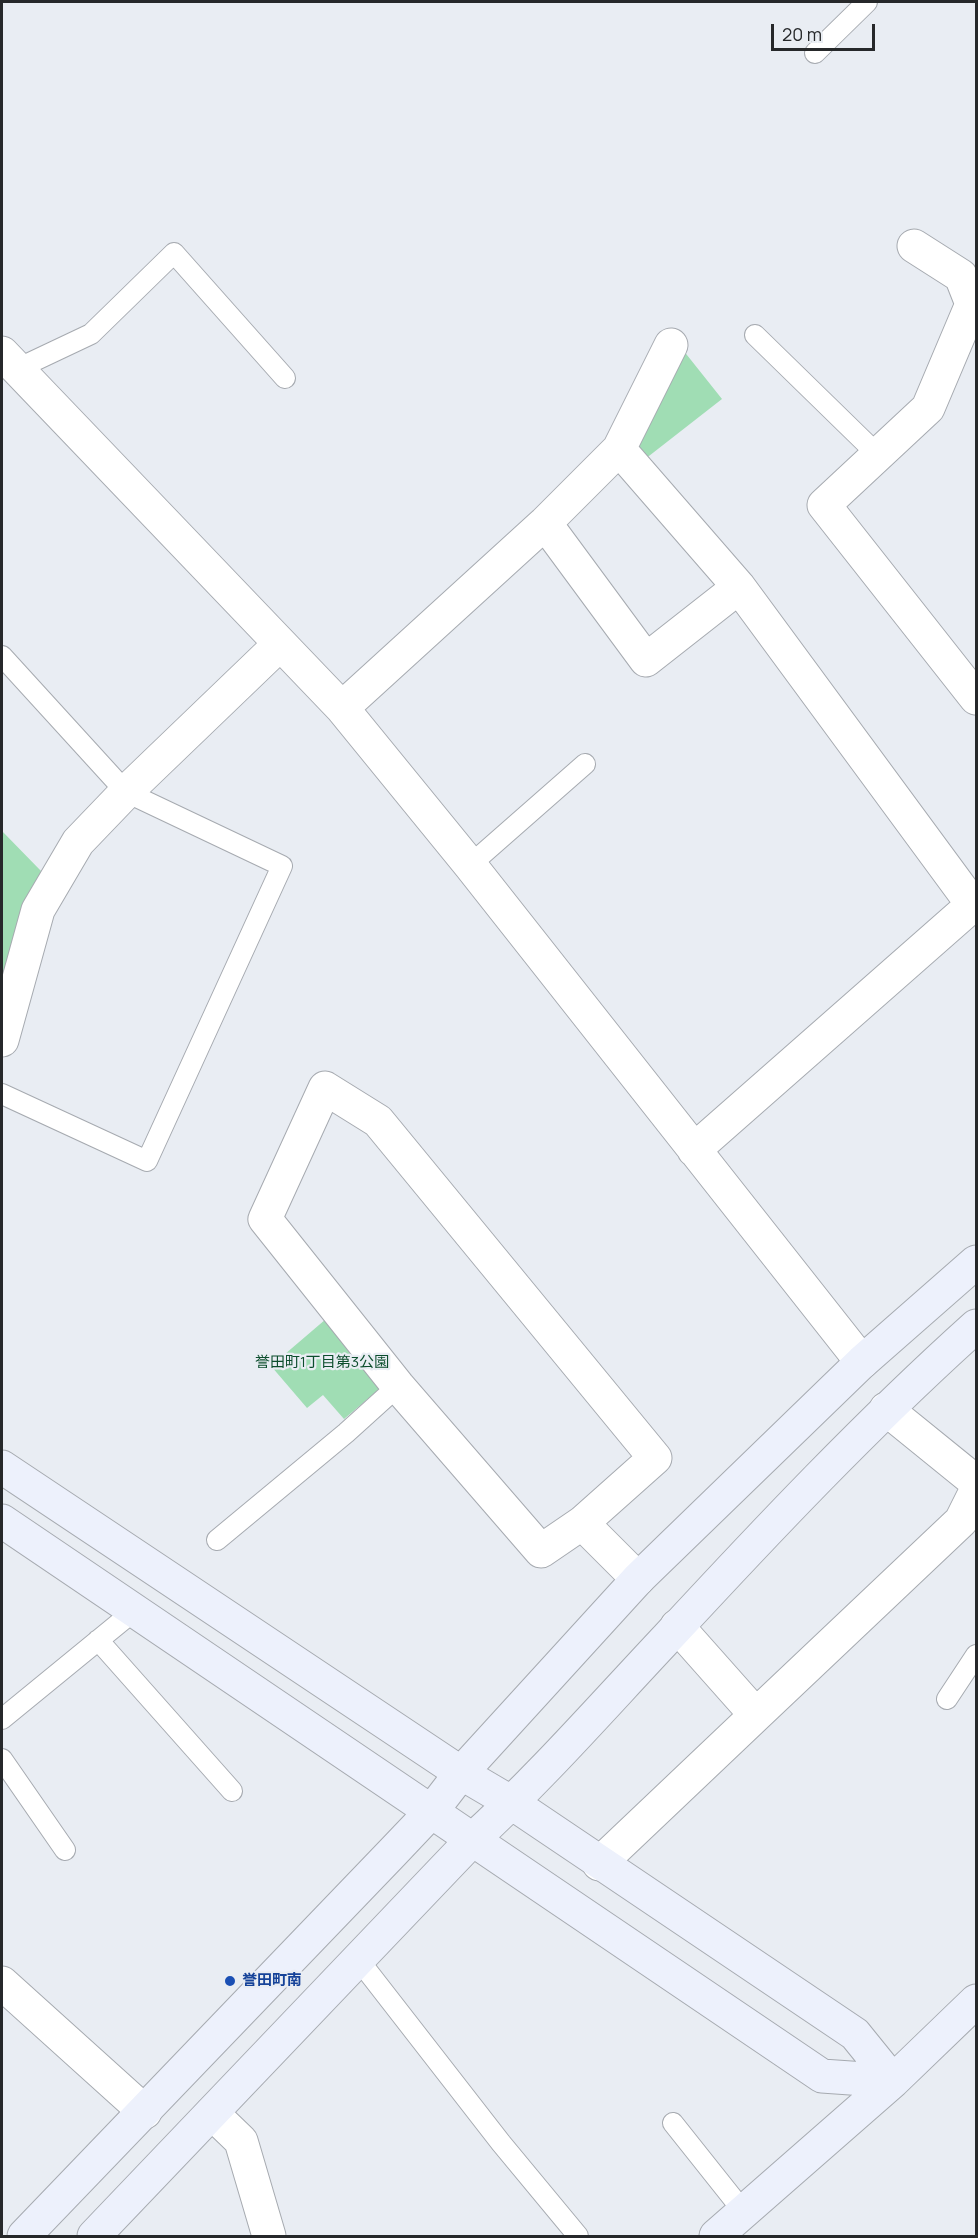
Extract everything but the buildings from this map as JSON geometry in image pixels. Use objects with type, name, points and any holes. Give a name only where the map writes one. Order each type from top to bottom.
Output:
[{"type":"street","points":[[914,246],[962,276],[972,304],[928,408],[824,505],[976,698]]},
{"type":"street","points":[[342,708],[545,523],[619,449],[671,345]]},
{"type":"street","points":[[9,361],[342,708],[470,865],[862,1362]]},
{"type":"street","points":[[619,449],[739,587],[975,903],[694,1150]]},
{"type":"street","points":[[545,523],[646,660],[739,587]]},
{"type":"street","points":[[2,1040],[38,910],[78,842],[126,792],[280,644]]},
{"type":"street","points":[[325,1088],[378,1121],[655,1458],[582,1523],[541,1551],[398,1386],[265,1219],[325,1088]]},
{"type":"street","points":[[24,2236],[431,1812],[461,1773],[638,1579],[862,1362],[976,1262]]},
{"type":"street","points":[[94,2236],[472,1840],[512,1803],[677,1626],[886,1409],[976,1326]]},
{"type":"street","points":[[886,1409],[976,1482]]},
{"type":"street","points":[[2,1467],[461,1773],[512,1803],[599,1864],[855,2034],[893,2082]]},
{"type":"street","points":[[599,1864],[961,1521],[976,1491]]},
{"type":"street","points":[[2,1521],[822,2076],[893,2082]]},
{"type":"street","points":[[582,1523],[638,1579]]},
{"type":"street","points":[[677,1626],[756,1715]]},
{"type":"street","points":[[2,1983],[145,2112]]},
{"type":"street","points":[[716,2236],[893,2082],[976,2001]]},
{"type":"street","points":[[212,2113],[241,2141],[269,2236]]},
{"type":"lane","points":[[815,53],[867,2]]},
{"type":"lane","points":[[9,361],[91,334],[174,253],[285,378]]},
{"type":"lane","points":[[755,335],[878,455]]},
{"type":"lane","points":[[2,656],[126,792],[282,866],[147,1161],[2,1094]]},
{"type":"lane","points":[[470,865],[585,764]]},
{"type":"lane","points":[[217,1540],[346,1433],[398,1386]]},
{"type":"lane","points":[[2,1719],[134,1611]]},
{"type":"lane","points":[[98,1640],[231,1791]]},
{"type":"lane","points":[[947,1700],[976,1655]]},
{"type":"lane","points":[[2,1759],[65,1850]]},
{"type":"lane","points":[[358,1959],[501,2143],[578,2236]]},
{"type":"lane","points":[[674,2123],[743,2211]]},
{"type":"green space","points":[[683,350],[722,399],[640,463],[629,450]]},
{"type":"green space","points":[[2,831],[41,871],[2,995]]},
{"type":"green space","name":"誉田町1丁目第3公園","points":[[326,1319],[383,1386],[344,1419],[323,1395],[307,1408],[271,1366]]},
{"type":"place","name":"誉田町南","points":[[230,1981]]}]
